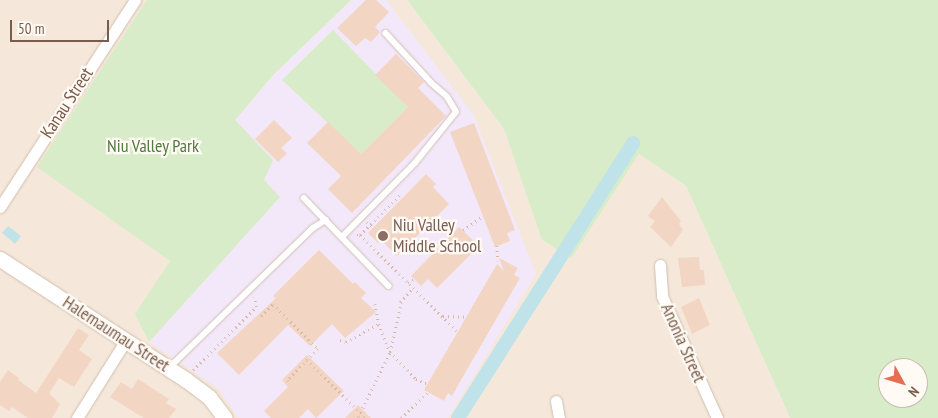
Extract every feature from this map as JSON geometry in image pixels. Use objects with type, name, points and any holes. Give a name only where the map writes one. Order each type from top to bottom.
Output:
[{"type":"street","name":"Kanau Street","points":[[0,207],[135,0]]},
{"type":"street","name":"Halemaumau Street","points":[[0,259],[185,379],[209,397],[225,418]]},
{"type":"street","name":"Anonia Street","points":[[660,265],[662,296],[717,418]]},
{"type":"street","points":[[77,418],[126,340]]},
{"type":"street","points":[[556,401],[559,418]]},
{"type":"lane","points":[[342,237],[415,164],[456,112],[448,97],[386,34]]},
{"type":"lane","points":[[304,198],[389,286]]},
{"type":"lane","points":[[168,368],[313,228],[326,220]]},
{"type":"path","points":[[360,235],[402,193]]},
{"type":"path","points":[[462,230],[483,216]]},
{"type":"path","points":[[365,220],[373,228]]},
{"type":"path","points":[[354,232],[360,235],[458,332]]},
{"type":"path","points":[[497,246],[498,261]]},
{"type":"path","points":[[408,284],[414,279]]},
{"type":"path","points":[[358,417],[390,352],[401,302],[413,288]]},
{"type":"path","points":[[185,379],[256,307],[253,298],[260,291]]},
{"type":"path","points":[[261,316],[273,304],[318,349],[288,380],[291,384]]},
{"type":"path","points":[[375,304],[379,324],[390,352],[416,379],[428,384]]},
{"type":"path","points":[[442,316],[466,317]]},
{"type":"path","points":[[340,340],[346,342],[379,324]]},
{"type":"path","points":[[307,360],[366,418]]},
{"type":"path","points":[[401,418],[428,392]]},
{"type":"shaded area","points":[[0,0],[407,0],[504,129],[543,241],[571,259],[639,154],[686,186],[790,418],[0,418]]},
{"type":"shaded area","name":"Niu Valley Middle School","points":[[351,0],[386,0],[473,114],[536,274],[448,418],[238,418],[219,389],[149,342],[280,197],[264,180],[273,160],[235,121],[273,75]]},
{"type":"green space","name":"Niu Valley Park","points":[[147,0],[351,0],[273,75],[235,120],[273,160],[264,180],[280,197],[149,342],[135,314],[170,261],[37,167]]},
{"type":"green space","points":[[407,0],[938,0],[938,418],[790,418],[686,186],[639,154],[571,259],[542,240],[504,129]]},
{"type":"green space","points":[[333,30],[408,107],[361,154],[282,80]]},
{"type":"water","points":[[8,226],[21,236],[15,244],[2,233]]},
{"type":"building","points":[[366,0],[376,0],[389,12],[375,27],[380,32],[371,42],[365,38],[356,46],[337,28]]},
{"type":"building","points":[[396,54],[424,82],[418,88],[446,116],[352,213],[328,189],[341,176],[307,143],[328,122],[361,154],[408,107],[375,75]]},
{"type":"building","points":[[274,120],[292,138],[281,148],[287,153],[278,162],[255,139]]},
{"type":"building","points":[[474,123],[515,230],[507,233],[510,241],[495,247],[450,132]]},
{"type":"building","points":[[426,174],[436,184],[433,187],[449,204],[397,256],[381,240],[378,243],[368,233]]},
{"type":"building","points":[[662,197],[681,221],[679,224],[683,230],[671,247],[650,227],[655,221],[648,216]]},
{"type":"building","points":[[459,227],[479,246],[437,288],[428,279],[421,286],[411,276]]},
{"type":"building","points":[[319,250],[353,284],[355,282],[366,293],[361,298],[376,312],[345,338],[332,324],[310,346],[288,325],[239,375],[217,353],[276,298],[273,296]]},
{"type":"building","points":[[699,257],[700,270],[704,270],[705,285],[682,287],[678,258]]},
{"type":"building","points":[[499,258],[518,268],[514,275],[520,278],[452,396],[448,393],[444,401],[424,390],[497,264],[504,271]]},
{"type":"building","points":[[699,298],[710,325],[692,334],[681,307]]},
{"type":"building","points":[[78,328],[89,335],[79,350],[92,359],[74,387],[59,378],[49,393],[60,404],[52,418],[28,418],[12,407],[9,411],[0,405],[0,382],[8,370],[36,393]]},
{"type":"building","points":[[307,355],[344,391],[316,418],[308,409],[299,418],[271,418],[264,411],[288,387],[282,380]]},
{"type":"building","points":[[138,379],[169,399],[166,403],[176,409],[169,418],[144,418],[110,397],[121,382],[132,389]]},
{"type":"building","points":[[358,405],[371,418],[345,418]]},
{"type":"waterway","points":[[458,418],[633,143]]},
{"type":"place","name":"Niu Valley Middle School","points":[[383,236]]}]
